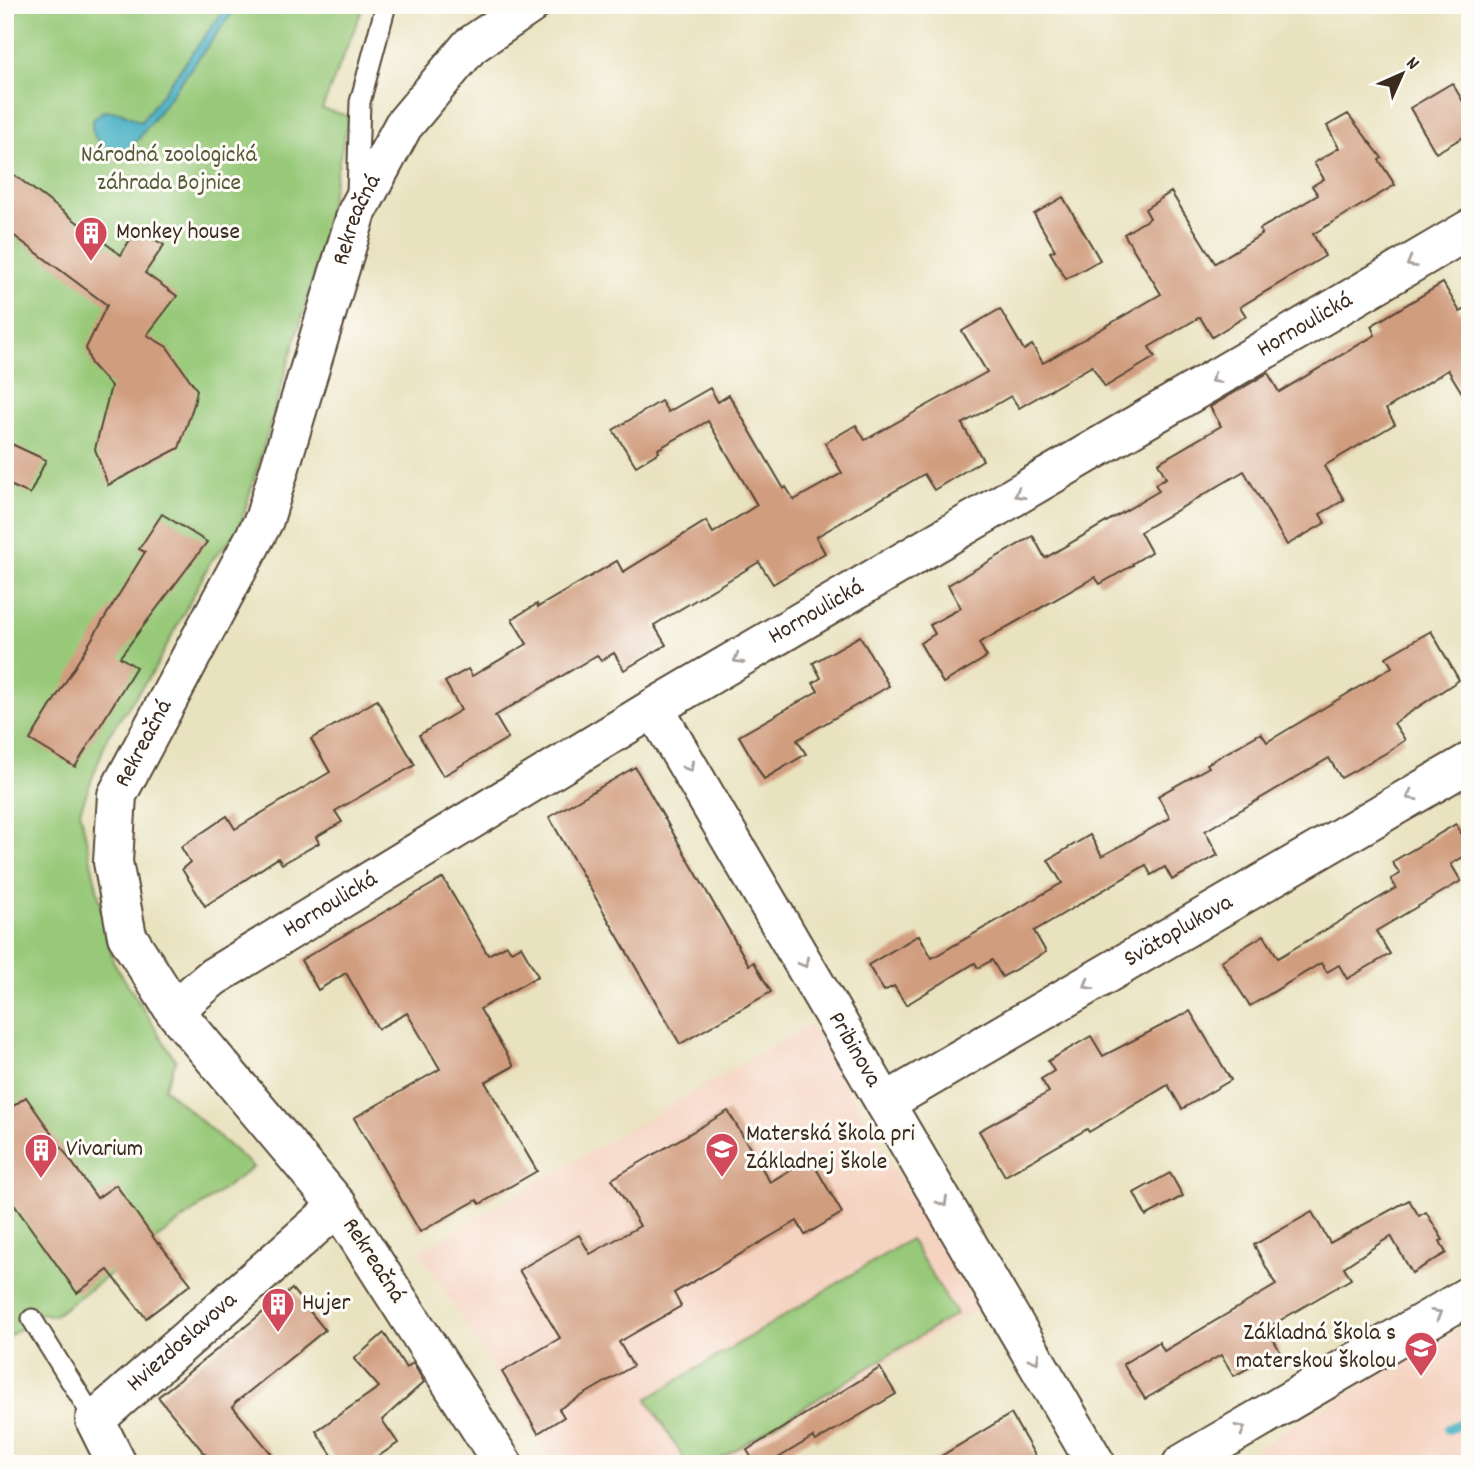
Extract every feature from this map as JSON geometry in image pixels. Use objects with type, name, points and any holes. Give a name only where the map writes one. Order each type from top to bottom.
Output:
[{"type":"street","name":"Rekreačná","points":[[503,1464],[338,1206],[174,1010],[127,936],[113,862],[117,795],[264,520],[357,212],[403,125],[470,46],[530,5]]},
{"type":"street","name":"Hornoulická","points":[[174,1010],[213,977],[654,708],[1470,229]]},
{"type":"street","name":"Pribinova","points":[[654,708],[1096,1464]]},
{"type":"street","name":"Svätoplukova","points":[[886,1103],[1470,762]]},
{"type":"street","name":"Hviezdoslavova","points":[[95,1420],[338,1206]]},
{"type":"street","points":[[1182,1464],[1470,1295]]},
{"type":"street","points":[[95,1420],[117,1464]]},
{"type":"lane","points":[[357,212],[360,102],[386,5]]},
{"type":"lane","points":[[32,1319],[95,1420]]},
{"type":"shaded area","name":"Materská škola pri Základnej škole","points":[[810,1024],[976,1309],[800,1415],[726,1464],[553,1464],[419,1251]]},
{"type":"shaded area","name":"Základná škola s materskou školou","points":[[1470,1322],[1470,1464],[1226,1464],[1270,1442],[1276,1435]]},
{"type":"green space","name":"Národná zoologická záhrada Bojnice","points":[[5,5],[364,5],[322,109],[349,116],[312,283],[239,530],[211,561],[154,670],[108,736],[80,811],[113,961],[176,1061],[164,1088],[253,1167],[54,1316],[41,1313],[10,1336],[5,1330]]},
{"type":"green space","points":[[910,1239],[956,1314],[712,1464],[687,1464],[647,1399]]},
{"type":"water","points":[[228,5],[238,5],[140,137],[128,149],[115,154],[101,145],[93,132],[92,121],[103,111],[120,112],[141,122]]},
{"type":"building","points":[[1452,83],[1470,113],[1470,133],[1436,153],[1410,108]]},
{"type":"building","points":[[1348,114],[1382,158],[1379,160],[1395,185],[1313,234],[1325,256],[1240,307],[1246,316],[1212,337],[1200,317],[1149,347],[1155,357],[1105,387],[1092,366],[1019,408],[1011,396],[962,424],[983,460],[934,490],[924,474],[816,537],[825,553],[773,584],[759,562],[654,625],[666,645],[624,670],[614,653],[601,661],[597,655],[495,716],[508,738],[443,776],[419,735],[461,710],[445,682],[468,669],[472,676],[527,644],[512,619],[617,561],[623,572],[706,521],[713,533],[757,505],[708,421],[658,449],[659,452],[636,466],[613,430],[661,401],[668,412],[710,388],[718,402],[729,395],[784,489],[786,487],[794,500],[842,473],[825,443],[856,425],[865,440],[987,372],[962,331],[1000,309],[1024,350],[1032,345],[1043,363],[1161,294],[1124,234],[1150,218],[1145,209],[1171,192],[1215,263],[1262,234],[1260,229],[1318,195],[1312,186],[1324,179],[1314,163],[1339,148],[1327,126]]},
{"type":"building","points":[[5,168],[121,255],[136,229],[164,245],[145,273],[177,296],[147,335],[167,347],[197,390],[194,404],[179,448],[108,485],[95,449],[111,386],[91,364],[86,348],[107,305],[5,229]]},
{"type":"building","points":[[1063,197],[1100,260],[1066,279],[1050,252],[1055,250],[1034,214]]},
{"type":"building","points":[[1443,283],[1460,312],[1470,307],[1470,406],[1448,370],[1386,409],[1395,424],[1324,466],[1344,500],[1320,514],[1325,523],[1287,545],[1244,471],[1140,532],[1151,552],[1133,565],[1100,584],[1095,577],[979,643],[987,657],[943,683],[920,643],[935,634],[930,625],[961,608],[948,585],[1033,536],[1045,558],[1159,491],[1155,484],[1166,478],[1158,463],[1221,426],[1210,407],[1268,373],[1279,392],[1375,335],[1371,326]]},
{"type":"building","points":[[5,441],[46,460],[30,494],[5,483]]},
{"type":"building","points":[[162,514],[207,542],[120,657],[136,667],[75,767],[30,740],[145,552],[139,549]]},
{"type":"building","points":[[1431,631],[1459,680],[1394,723],[1405,740],[1386,753],[1341,778],[1329,758],[1205,831],[1218,855],[1172,880],[1165,867],[1151,875],[1146,865],[1034,931],[1046,952],[1002,977],[992,960],[978,968],[975,963],[906,1005],[894,986],[884,991],[868,965],[919,935],[932,958],[1062,883],[1048,860],[1090,835],[1102,856],[1170,818],[1158,796],[1261,733],[1267,742],[1392,667],[1386,657]]},
{"type":"building","points":[[860,636],[889,686],[797,740],[806,754],[764,779],[739,736],[818,691],[813,683],[821,678],[813,663]]},
{"type":"building","points":[[377,700],[415,765],[335,811],[342,822],[316,837],[319,843],[282,864],[278,858],[205,906],[182,869],[190,862],[181,847],[227,816],[235,829],[330,772],[311,739]]},
{"type":"building","points":[[635,767],[749,965],[754,962],[771,992],[680,1044],[549,817]]},
{"type":"building","points":[[1456,824],[1470,849],[1470,853],[1451,864],[1461,881],[1376,931],[1390,954],[1347,979],[1339,965],[1327,972],[1321,963],[1250,1006],[1221,961],[1264,935],[1278,958],[1396,888],[1391,879],[1400,874],[1392,862]]},
{"type":"building","points":[[443,878],[488,955],[507,945],[511,951],[521,946],[538,976],[480,1009],[514,1066],[485,1082],[537,1171],[480,1204],[477,1200],[420,1232],[354,1118],[440,1069],[407,1013],[378,1029],[346,973],[318,990],[301,960]]},
{"type":"building","points":[[1190,1011],[1231,1080],[1182,1109],[1168,1085],[1089,1132],[1087,1129],[1005,1176],[979,1131],[1049,1092],[1041,1079],[1054,1071],[1048,1061],[1091,1036],[1103,1056]]},
{"type":"building","points":[[26,1097],[97,1198],[116,1185],[158,1244],[191,1284],[146,1318],[108,1270],[77,1293],[5,1192],[5,1112]]},
{"type":"building","points":[[728,1111],[770,1182],[810,1158],[842,1213],[805,1235],[797,1221],[674,1293],[681,1306],[619,1342],[633,1366],[559,1409],[564,1417],[538,1433],[502,1372],[560,1338],[519,1270],[579,1235],[590,1254],[640,1226],[612,1179]]},
{"type":"building","points":[[1170,1173],[1183,1196],[1146,1216],[1134,1193]]},
{"type":"building","points":[[1409,1200],[1419,1216],[1426,1212],[1443,1240],[1440,1241],[1446,1253],[1412,1273],[1391,1236],[1344,1267],[1351,1279],[1267,1328],[1280,1351],[1234,1376],[1221,1355],[1145,1399],[1123,1364],[1159,1342],[1164,1351],[1276,1285],[1254,1245],[1312,1212],[1330,1243]]},
{"type":"building","points":[[292,1289],[325,1330],[233,1407],[280,1464],[213,1464],[158,1397]]},
{"type":"building","points":[[384,1333],[406,1368],[413,1363],[424,1382],[382,1420],[398,1443],[367,1464],[338,1464],[316,1431],[379,1387],[354,1359]]},
{"type":"building","points":[[880,1368],[896,1394],[816,1441],[813,1437],[768,1464],[755,1464],[747,1450]]},
{"type":"building","points":[[1011,1414],[1040,1464],[928,1464]]},
{"type":"waterway","points":[[1449,1429],[1470,1419]]},
{"type":"place","name":"Monkey house","points":[[91,263]]},
{"type":"place","name":"Materská škola pri Základnej škole","points":[[722,1179]]},
{"type":"place","name":"Vivarium","points":[[41,1180]]},
{"type":"place","name":"Hujer","points":[[278,1334]]},
{"type":"place","name":"Základná škola s materskou školou","points":[[1421,1378]]}]
